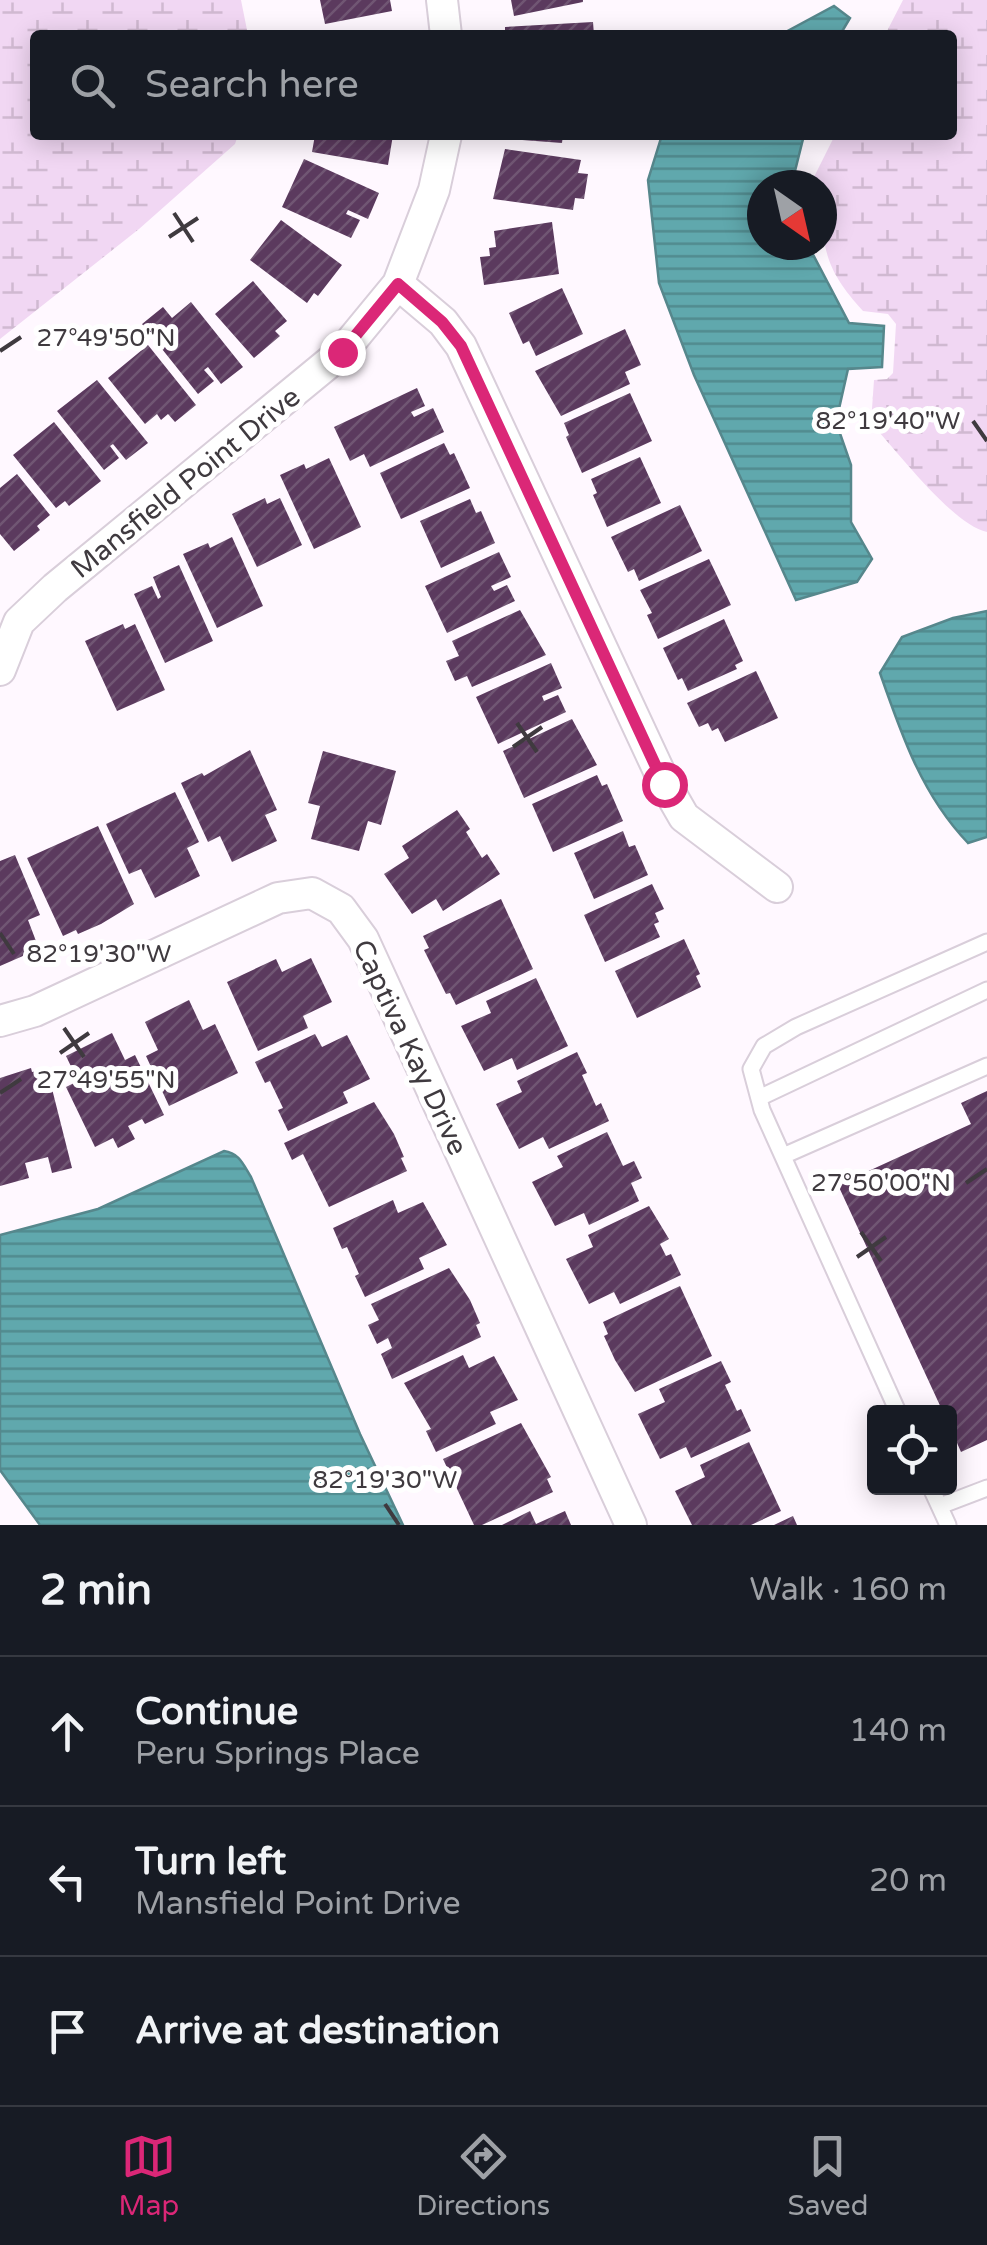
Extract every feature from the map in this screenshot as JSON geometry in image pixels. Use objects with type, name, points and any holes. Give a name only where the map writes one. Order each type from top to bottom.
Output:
[{"type":"street","points":[[442,0],[445,30]]},
{"type":"street","name":"Mansfield Point Drive","points":[[0,670],[20,622],[31,611],[342,352],[398,284],[434,190],[445,140]]},
{"type":"street","points":[[398,284],[442,322],[461,346],[664,784],[684,817],[778,887]]},
{"type":"street","name":"Captiva Kay Drive","points":[[0,1021],[35,1011],[278,898],[312,894],[341,910],[363,940],[631,1525]]},
{"type":"lane","points":[[895,1405],[783,1156],[750,1069],[764,1046],[796,1026],[987,942]]},
{"type":"lane","points":[[759,1098],[987,990]]},
{"type":"lane","points":[[783,1156],[987,1066]]},
{"type":"lane","points":[[940,1506],[987,1488]]},
{"type":"lane","points":[[934,1495],[948,1525]]},
{"type":"green space","points":[[0,0],[241,0],[247,30],[30,30],[30,140],[236,140],[139,229],[0,339]]},
{"type":"green space","points":[[903,0],[987,0],[987,532],[942,502],[871,423],[874,380],[887,379],[893,373],[896,324],[888,314],[863,311],[839,280],[830,260],[837,260],[837,170],[818,170],[832,140],[957,140],[957,30],[888,30]]},
{"type":"water","points":[[834,6],[850,18],[843,30],[789,30]]},
{"type":"water","points":[[660,140],[803,140],[795,170],[747,170],[747,260],[816,260],[849,323],[884,326],[882,367],[848,369],[836,422],[851,465],[851,522],[872,559],[857,582],[796,600],[694,375],[659,283],[648,180]]},
{"type":"water","points":[[987,611],[987,837],[968,843],[926,785],[905,742],[880,673],[902,637],[953,618]]},
{"type":"water","points":[[224,1151],[237,1157],[251,1177],[403,1525],[40,1525],[0,1470],[0,1235],[98,1209]]},
{"type":"building","points":[[320,0],[390,0],[392,11],[325,24]]},
{"type":"building","points":[[511,0],[583,0],[583,2],[514,16]]},
{"type":"building","points":[[593,22],[594,30],[505,30]]},
{"type":"building","points":[[314,140],[392,140],[388,165],[312,152]]},
{"type":"building","points":[[505,149],[581,160],[578,173],[588,174],[584,199],[575,198],[573,210],[493,199]]},
{"type":"building","points":[[304,159],[379,193],[368,219],[348,210],[346,214],[360,220],[351,238],[282,207]]},
{"type":"building","points":[[281,220],[342,265],[318,296],[314,293],[307,303],[250,260]]},
{"type":"building","points":[[552,222],[559,274],[484,285],[480,257],[490,256],[489,248],[496,247],[494,231]]},
{"type":"building","points":[[253,281],[287,321],[275,331],[280,336],[254,358],[215,314]]},
{"type":"building","points":[[562,288],[583,334],[536,356],[529,341],[523,344],[509,313]]},
{"type":"building","points":[[191,302],[243,367],[221,384],[208,367],[204,370],[214,381],[198,394],[142,324],[163,307],[172,318]]},
{"type":"building","points":[[625,329],[641,365],[625,372],[630,384],[561,416],[535,371]]},
{"type":"building","points":[[148,345],[196,405],[175,422],[168,414],[161,420],[157,414],[145,424],[108,378]]},
{"type":"building","points":[[97,380],[148,443],[126,460],[113,444],[110,446],[119,458],[104,470],[57,411]]},
{"type":"building","points":[[417,388],[425,406],[411,412],[414,417],[433,408],[444,432],[370,467],[364,454],[350,461],[334,427]]},
{"type":"building","points":[[630,393],[652,441],[582,473],[564,423]]},
{"type":"building","points":[[54,422],[101,481],[69,506],[65,501],[56,508],[13,455]]},
{"type":"building","points":[[444,443],[450,455],[454,453],[470,488],[401,519],[380,473]]},
{"type":"building","points":[[640,457],[661,503],[607,527],[593,495],[597,493],[591,479]]},
{"type":"building","points":[[329,458],[361,527],[314,549],[280,475]]},
{"type":"building","points":[[17,474],[50,515],[37,526],[40,530],[14,551],[0,534],[0,488]]},
{"type":"building","points":[[265,498],[267,504],[280,498],[302,545],[257,567],[232,514]]},
{"type":"building","points":[[470,499],[476,513],[481,511],[495,543],[441,568],[420,521]]},
{"type":"building","points":[[680,505],[702,551],[639,581],[634,569],[628,572],[611,537]]},
{"type":"building","points":[[232,537],[263,606],[217,628],[183,554],[208,543],[210,548]]},
{"type":"building","points":[[499,552],[511,577],[491,586],[494,591],[507,585],[515,601],[447,633],[425,586]]},
{"type":"building","points":[[709,559],[731,605],[658,639],[647,615],[652,613],[640,590]]},
{"type":"building","points":[[179,565],[213,641],[165,663],[134,594],[152,586],[158,599],[161,597],[153,577]]},
{"type":"building","points":[[520,610],[546,655],[472,687],[467,676],[455,681],[446,661],[459,656],[452,641]]},
{"type":"building","points":[[724,619],[743,661],[735,665],[737,669],[688,691],[682,678],[678,680],[663,648]]},
{"type":"building","points":[[123,624],[125,629],[135,624],[165,690],[117,711],[85,641]]},
{"type":"building","points":[[551,663],[562,688],[542,696],[544,701],[558,695],[566,712],[498,744],[476,697]]},
{"type":"building","points":[[756,671],[778,718],[725,742],[718,728],[712,731],[708,723],[699,727],[687,703]]},
{"type":"building","points":[[572,719],[597,765],[524,798],[503,751]]},
{"type":"building","points":[[250,750],[277,810],[265,815],[277,841],[232,862],[220,836],[208,842],[181,783],[202,773],[204,776]]},
{"type":"building","points":[[323,751],[396,771],[381,825],[368,821],[359,851],[311,839],[320,806],[308,803]]},
{"type":"building","points":[[597,775],[602,786],[607,784],[623,821],[553,852],[532,804]]},
{"type":"building","points":[[175,792],[199,842],[187,848],[200,876],[155,898],[141,869],[129,874],[106,824]]},
{"type":"building","points":[[457,810],[482,858],[487,854],[500,874],[443,911],[436,899],[412,914],[384,874],[409,858],[402,846]]},
{"type":"building","points":[[98,826],[134,904],[101,924],[63,936],[27,858]]},
{"type":"building","points":[[623,831],[629,847],[635,845],[648,875],[594,899],[574,853]]},
{"type":"building","points":[[15,855],[40,915],[28,920],[39,949],[0,966],[0,861]]},
{"type":"building","points":[[652,884],[664,909],[655,913],[659,922],[654,924],[660,937],[605,962],[584,915]]},
{"type":"building","points":[[501,899],[533,969],[456,1005],[450,993],[446,994],[424,950],[429,948],[423,936]]},
{"type":"building","points":[[684,939],[700,974],[696,976],[701,987],[637,1018],[615,971]]},
{"type":"building","points":[[311,958],[332,1002],[303,1016],[308,1028],[258,1051],[227,982],[276,959],[282,972]]},
{"type":"building","points":[[536,978],[568,1046],[517,1070],[512,1058],[484,1071],[461,1026],[491,1013],[486,1001]]},
{"type":"building","points":[[189,1000],[203,1030],[215,1024],[238,1073],[169,1106],[146,1056],[158,1050],[145,1022]]},
{"type":"building","points":[[112,1033],[125,1060],[135,1055],[164,1115],[145,1124],[142,1119],[128,1126],[135,1139],[118,1148],[113,1138],[95,1147],[66,1087],[78,1081],[66,1056]]},
{"type":"building","points":[[315,1034],[322,1047],[347,1035],[370,1079],[343,1092],[348,1103],[288,1131],[278,1110],[283,1108],[255,1062]]},
{"type":"building","points":[[577,1052],[596,1106],[601,1103],[609,1121],[549,1149],[543,1137],[519,1149],[496,1104],[522,1092],[517,1081]]},
{"type":"building","points":[[31,1068],[32,1072],[47,1069],[72,1168],[52,1173],[48,1157],[25,1163],[29,1178],[0,1186],[0,1078]]},
{"type":"building","points":[[987,1091],[987,1440],[961,1452],[957,1443],[957,1405],[940,1405],[838,1185],[971,1124],[961,1103]]},
{"type":"building","points":[[374,1102],[394,1134],[407,1171],[329,1207],[303,1154],[292,1160],[284,1143]]},
{"type":"building","points":[[607,1132],[623,1166],[634,1161],[642,1178],[631,1183],[639,1201],[589,1225],[584,1213],[555,1226],[532,1182],[563,1167],[557,1156]]},
{"type":"building","points":[[393,1200],[398,1213],[423,1202],[447,1245],[419,1258],[424,1269],[365,1297],[347,1247],[342,1249],[333,1228]]},
{"type":"building","points":[[649,1206],[669,1239],[660,1244],[666,1256],[671,1254],[681,1275],[620,1304],[614,1292],[589,1304],[566,1259],[593,1247],[588,1235]]},
{"type":"building","points":[[449,1268],[470,1300],[480,1323],[476,1325],[481,1337],[392,1379],[381,1354],[392,1348],[388,1338],[377,1344],[368,1325],[379,1320],[371,1304]]},
{"type":"building","points":[[680,1286],[712,1356],[635,1392],[604,1336],[608,1334],[603,1322]]},
{"type":"building","points":[[463,1355],[469,1368],[494,1356],[518,1400],[490,1412],[496,1424],[436,1452],[426,1431],[431,1429],[404,1383]]},
{"type":"building","points":[[721,1361],[731,1382],[725,1385],[751,1431],[691,1458],[686,1447],[660,1459],[638,1414],[665,1402],[659,1389]]},
{"type":"building","points":[[521,1423],[551,1477],[547,1479],[553,1492],[482,1525],[474,1525],[443,1459]]},
{"type":"building","points":[[749,1442],[781,1511],[751,1525],[692,1525],[675,1491],[705,1477],[700,1465]]},
{"type":"building","points":[[530,1511],[536,1524],[565,1511],[571,1525],[502,1525]]},
{"type":"building","points":[[793,1516],[797,1525],[774,1525]]},
{"type":"route","points":[[342,352],[398,284],[442,322],[461,346],[664,784]]}]
